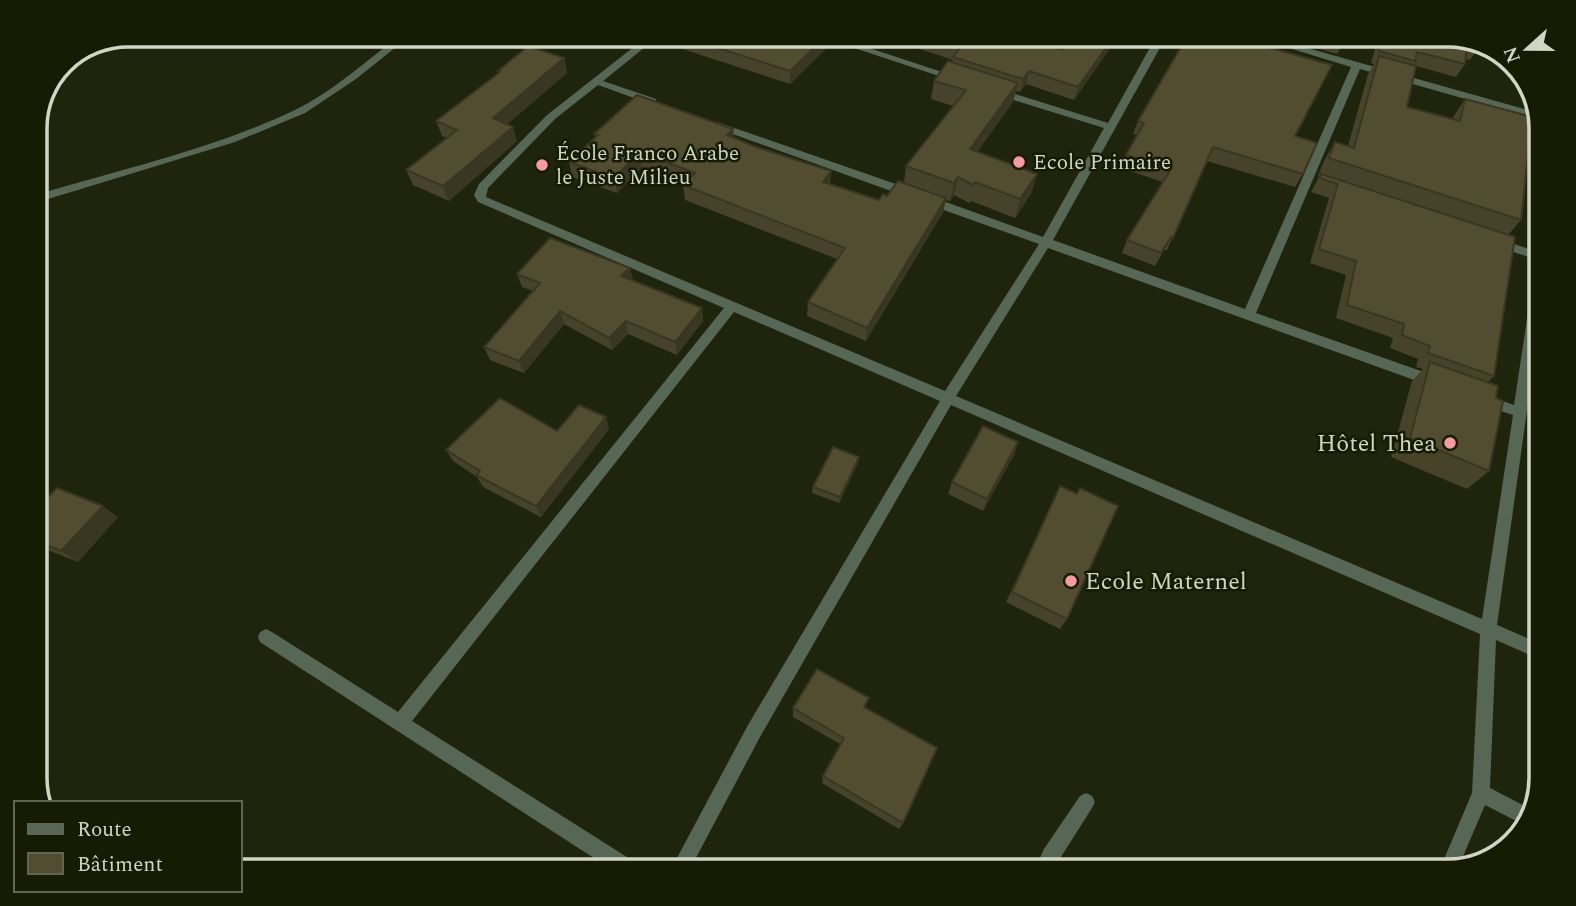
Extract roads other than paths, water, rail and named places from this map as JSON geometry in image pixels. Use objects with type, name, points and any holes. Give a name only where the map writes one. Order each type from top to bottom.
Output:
[{"type":"street","points":[[47,195],[230,141],[300,111],[352,77],[391,47]]},
{"type":"street","points":[[640,47],[538,131],[484,187],[480,195],[482,199],[1529,647]]},
{"type":"street","points":[[858,47],[965,81]]},
{"type":"street","points":[[686,859],[754,731],[948,398],[1046,242],[1156,47]]},
{"type":"street","points":[[1293,47],[1527,114]]},
{"type":"street","points":[[1249,315],[1357,65]]},
{"type":"street","points":[[598,82],[664,106]]},
{"type":"street","points":[[992,90],[1111,127]]},
{"type":"street","points":[[704,120],[1443,384]]},
{"type":"street","points":[[1308,180],[1321,184]]},
{"type":"street","points":[[1489,240],[1529,253]]},
{"type":"street","points":[[400,723],[732,306]]},
{"type":"street","points":[[1453,858],[1481,793],[1488,630],[1529,349]]},
{"type":"street","points":[[1468,394],[1520,412]]},
{"type":"street","points":[[266,637],[612,859]]},
{"type":"street","points":[[1481,793],[1520,814]]},
{"type":"street","points":[[1048,859],[1086,802]]},
{"type":"place","name":"Ecole Primaire","points":[[1019,162]]},
{"type":"place","name":"École Franco Arabe le Juste Milieu","points":[[542,165]]},
{"type":"place","name":"Hôtel Thea","points":[[1450,443]]},
{"type":"place","name":"Ecole Maternel","points":[[1071,581]]}]
